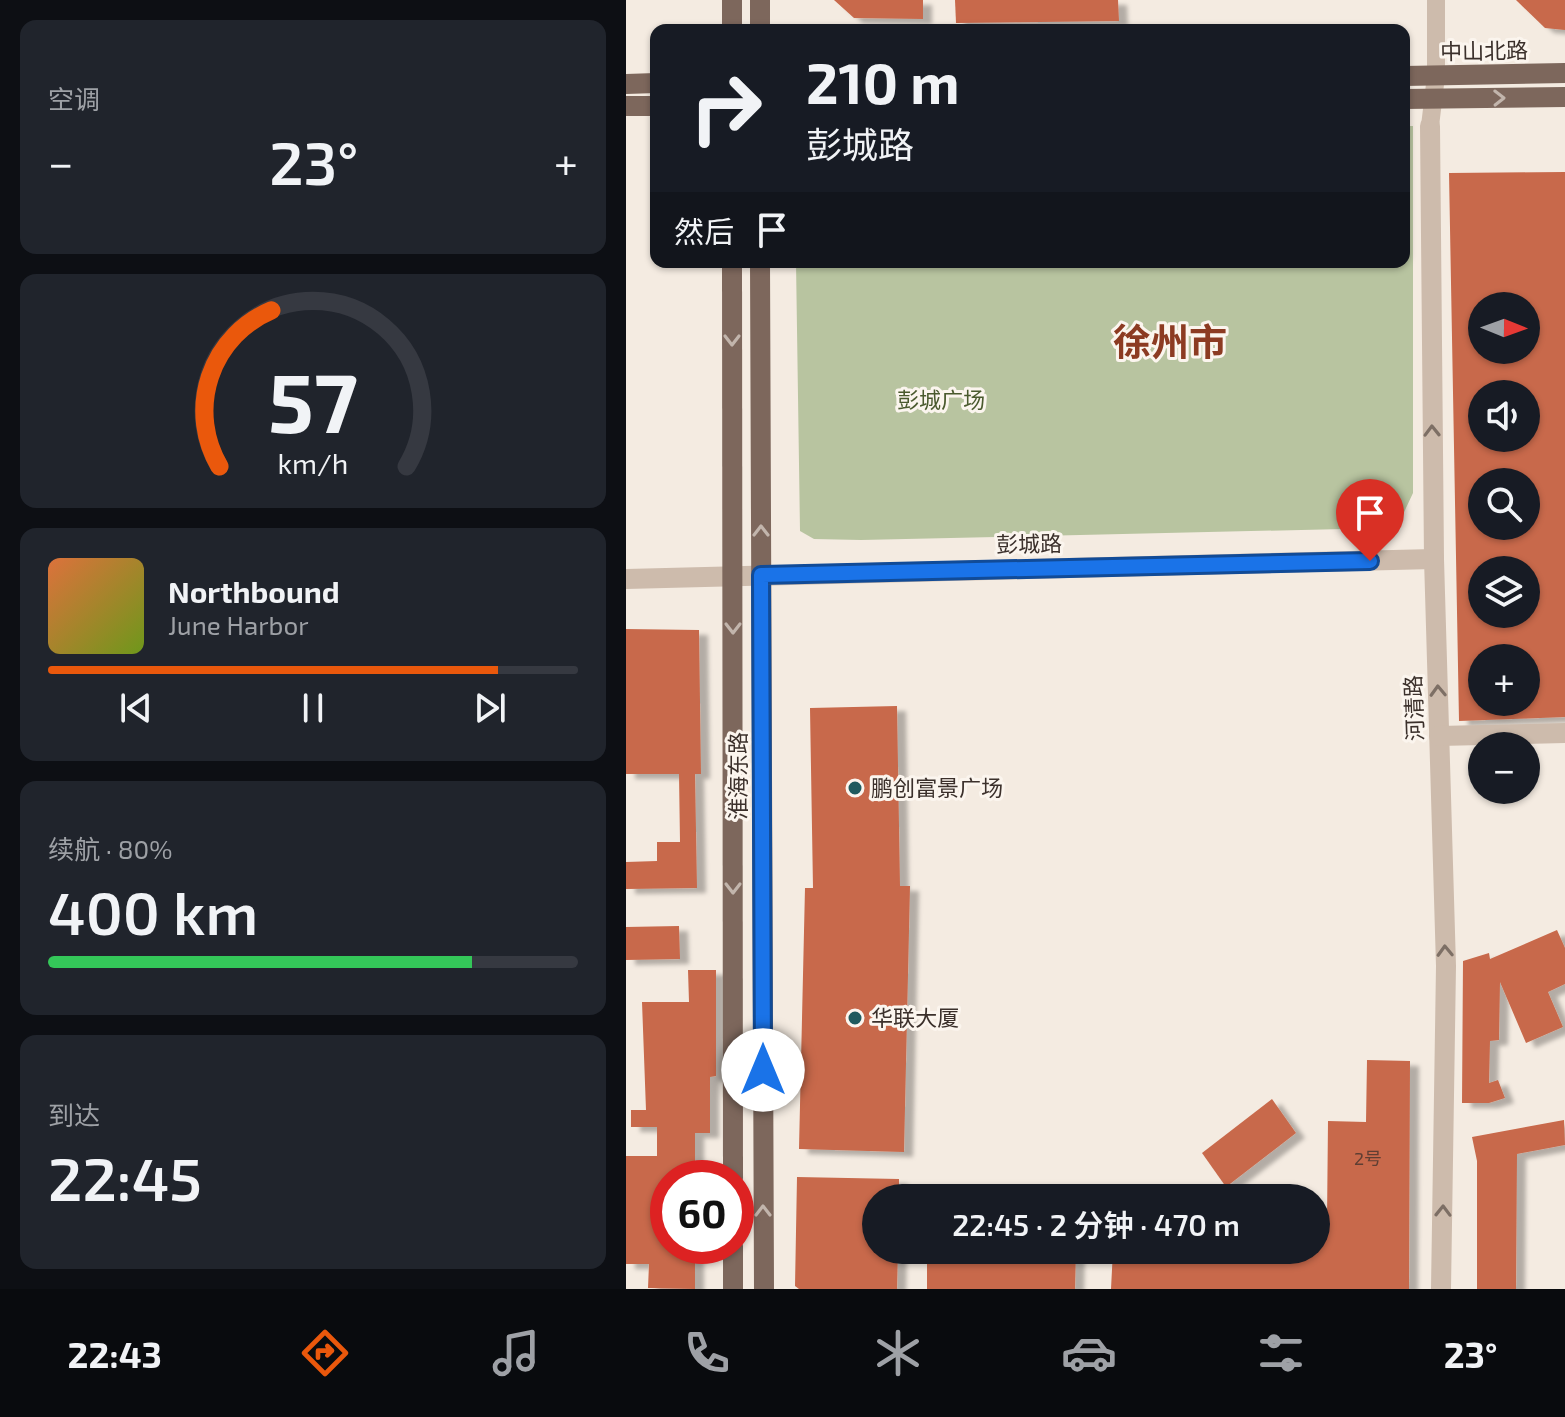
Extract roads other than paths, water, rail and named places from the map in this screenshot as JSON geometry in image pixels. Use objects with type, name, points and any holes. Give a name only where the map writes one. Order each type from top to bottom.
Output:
[{"type":"main road","points":[[732,0],[732,24]]},
{"type":"main road","points":[[760,0],[760,24]]},
{"type":"main road","name":"中山北路","points":[[1410,76],[1565,73]]},
{"type":"main road","points":[[626,84],[650,83]]},
{"type":"main road","points":[[1410,99],[1565,97]]},
{"type":"main road","points":[[626,106],[650,106]]},
{"type":"main road","name":"淮海东路","points":[[732,268],[733,1160]]},
{"type":"main road","name":"淮海东路","points":[[760,268],[764,1289]]},
{"type":"main road","points":[[733,1264],[733,1289]]},
{"type":"street","points":[[1430,126],[1436,76],[1436,0]]},
{"type":"street","name":"河清路","points":[[1430,126],[1434,559],[1446,966],[1441,1289]]},
{"type":"street","name":"彭城路","points":[[626,579],[1434,559]]},
{"type":"street","points":[[1439,736],[1565,733]]},
{"type":"place","name":"鹏创富景广场","points":[[855,788]]},
{"type":"place","name":"华联大厦","points":[[855,1018]]},
{"type":"district","name":"徐州市","points":[[1170,343]]},
{"type":"park label","name":"彭城广场","points":[[941,400]]}]
